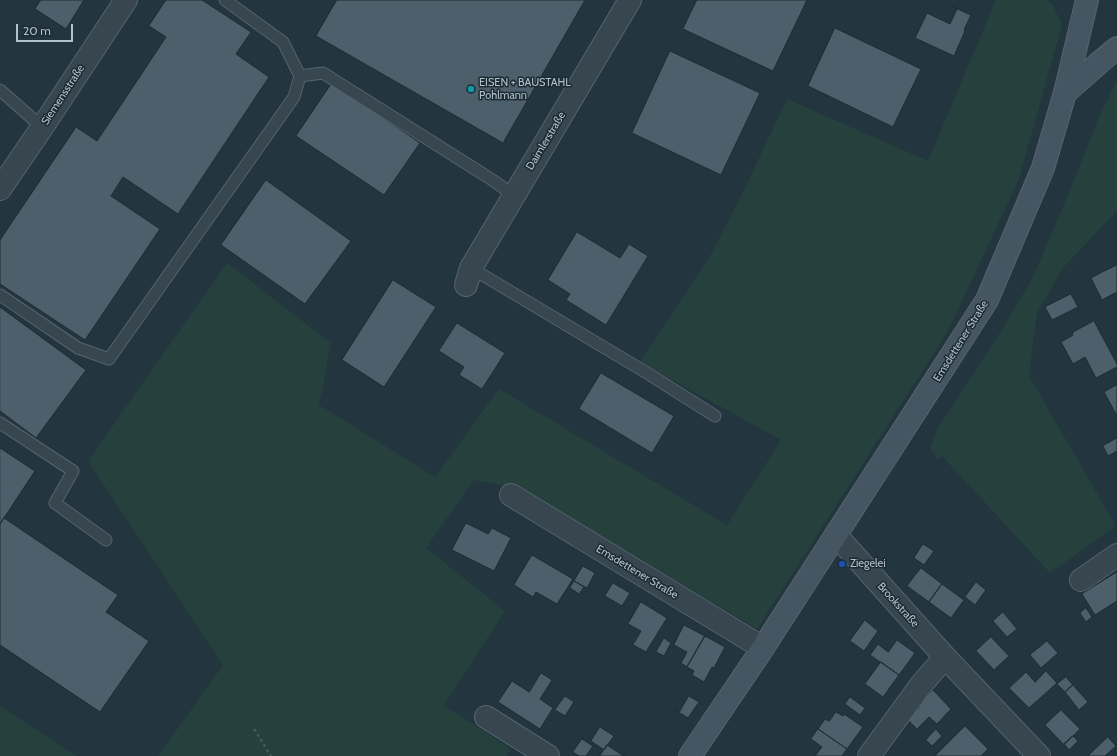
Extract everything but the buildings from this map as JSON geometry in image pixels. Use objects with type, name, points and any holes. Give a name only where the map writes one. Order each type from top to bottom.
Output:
[{"type":"main road","name":"Emsdettener Straße","points":[[690,756],[763,648],[987,300],[1043,168],[1065,93],[1087,0]]},
{"type":"main road","points":[[1065,93],[1117,48]]},
{"type":"street","name":"Siemensstraße","points":[[0,189],[126,0]]},
{"type":"street","name":"Daimlerstraße","points":[[468,276],[514,195],[630,0]]},
{"type":"street","name":"Emsdettener Straße","points":[[511,495],[763,648]]},
{"type":"street","name":"Brookstraße","points":[[836,535],[945,657],[1039,756]]},
{"type":"street","points":[[1081,580],[1117,555]]},
{"type":"street","points":[[868,756],[921,685],[945,657]]},
{"type":"street","points":[[486,717],[548,756]]},
{"type":"lane","points":[[0,295],[78,348],[109,359],[294,97],[300,76],[283,42],[225,0]]},
{"type":"lane","points":[[300,76],[323,73],[514,195]]},
{"type":"lane","points":[[0,90],[42,127]]},
{"type":"lane","points":[[468,276],[640,369],[716,416]]},
{"type":"lane","points":[[0,423],[73,471],[55,503],[106,540]]},
{"type":"path","points":[[254,729],[271,756]]},
{"type":"green space","points":[[996,0],[1045,0],[1052,3],[1062,25],[1019,179],[948,331],[757,629],[520,488],[474,480],[426,548],[505,611],[444,705],[511,749],[507,756],[158,756],[223,665],[88,461],[227,263],[331,343],[319,405],[435,477],[499,389],[727,525],[781,440],[640,362],[710,256],[741,196],[787,99],[928,161]]},
{"type":"green space","points":[[1117,80],[1117,211],[1062,269],[1037,313],[1029,376],[1116,526],[1050,573],[942,456],[938,460],[930,448],[938,428],[1001,331],[1033,277],[1099,117]]},
{"type":"green space","points":[[0,706],[77,756],[0,756]]},
{"type":"place","name":"EISEN + BAUSTAHL Pohlmann","points":[[471,89]]},
{"type":"place","name":"Ziegelei","points":[[842,564]]}]
